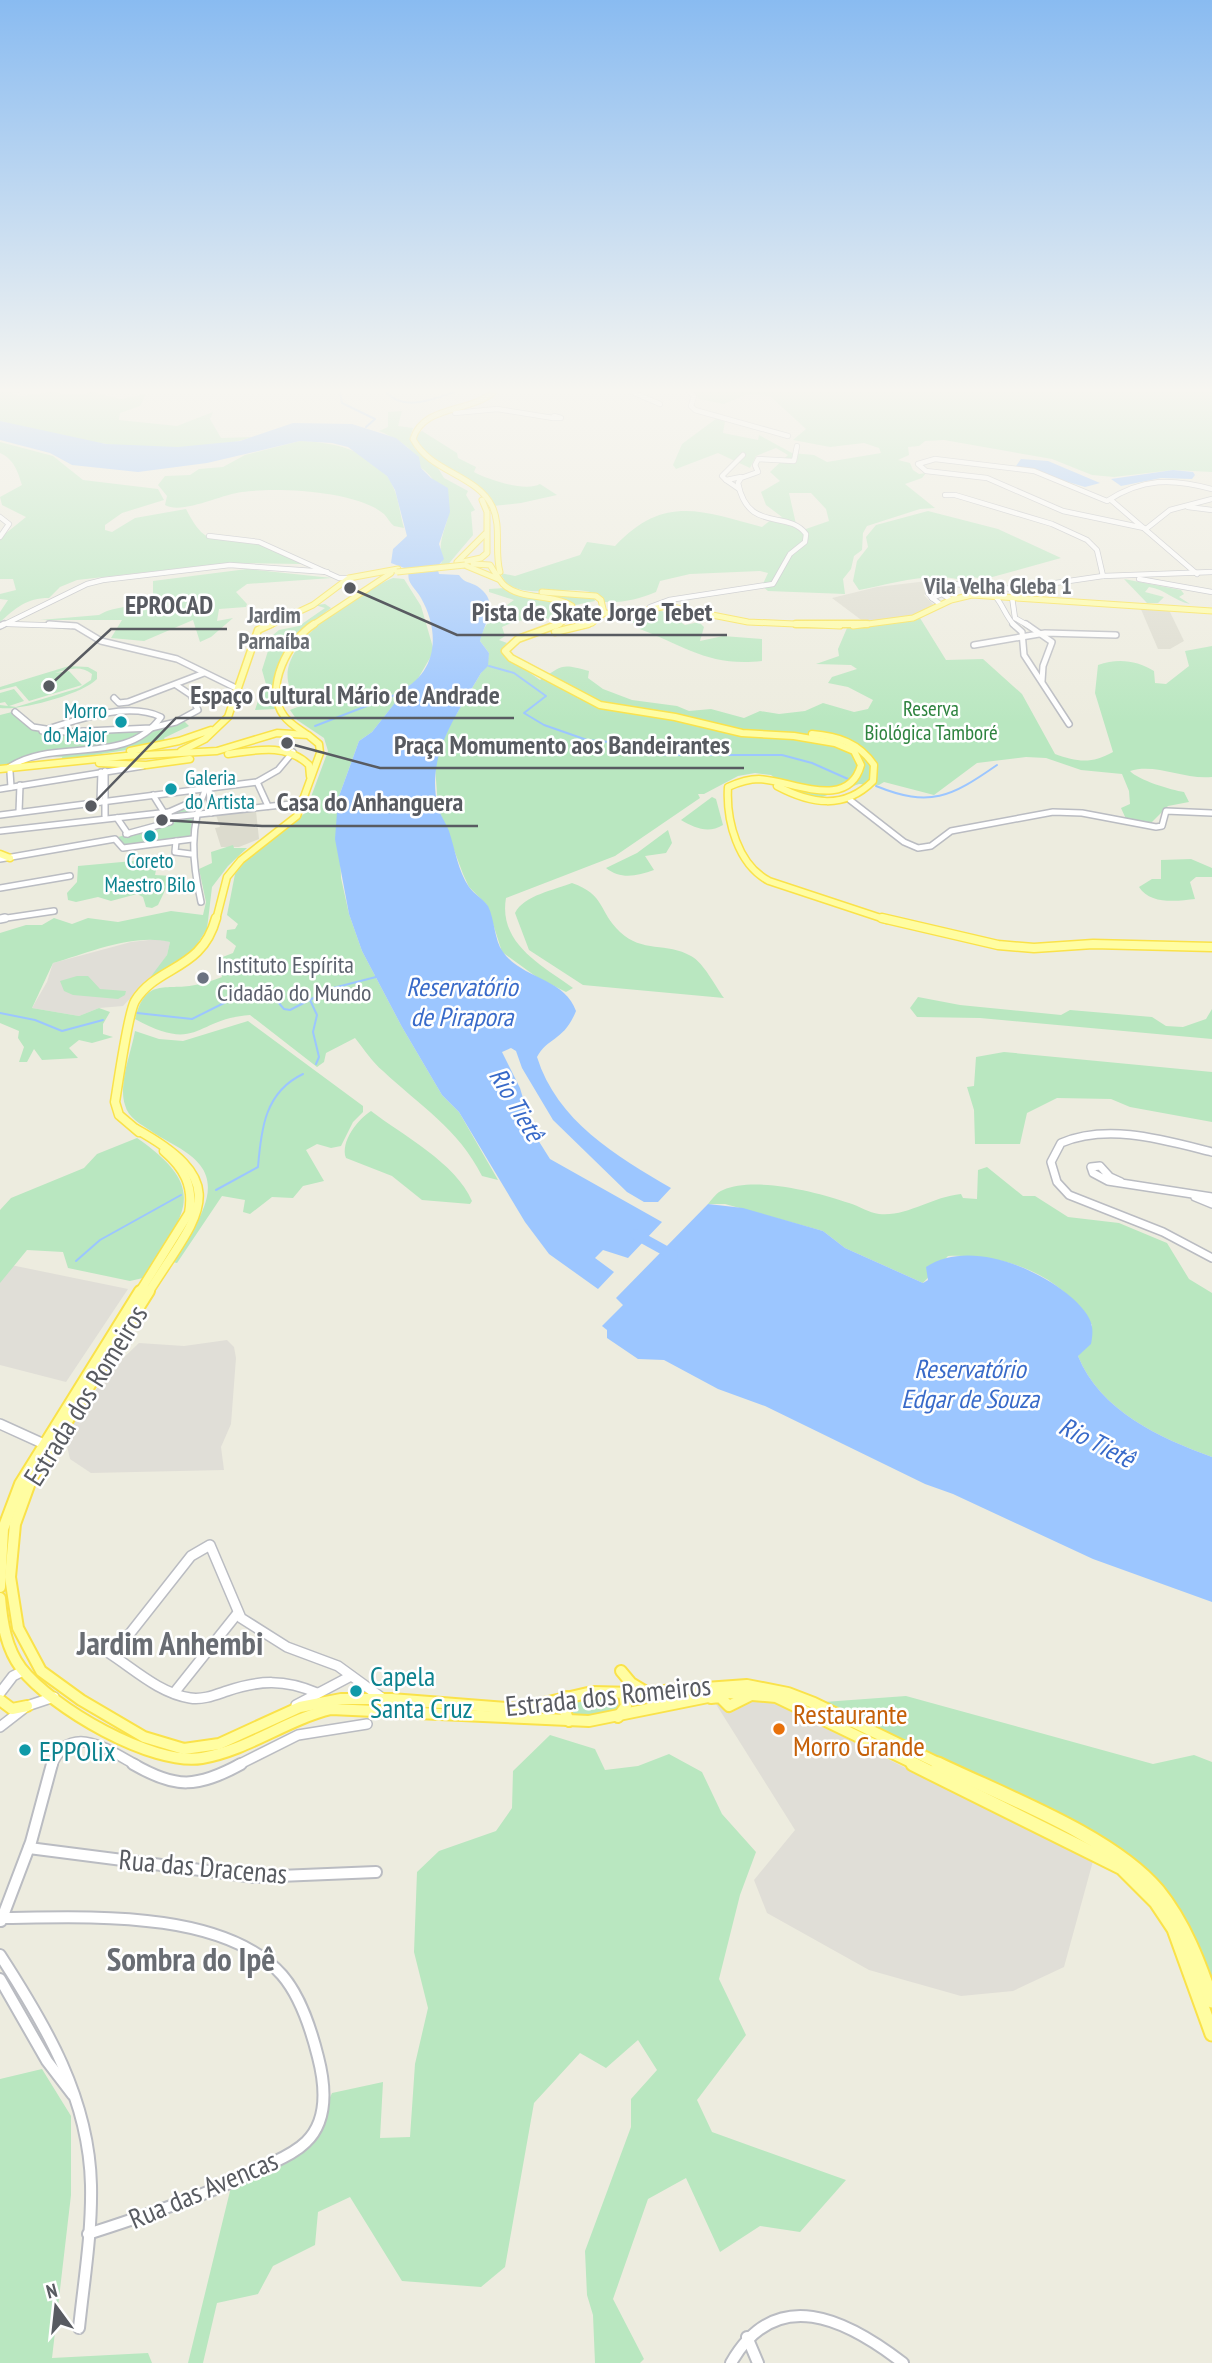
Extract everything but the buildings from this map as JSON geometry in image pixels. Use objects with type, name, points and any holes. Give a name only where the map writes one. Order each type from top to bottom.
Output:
[{"type":"main road","points":[[464,564],[486,556],[486,510],[482,502]]},
{"type":"main road","points":[[489,502],[498,532],[499,572],[514,587],[535,592],[583,593],[600,598],[604,613]]},
{"type":"main road","points":[[484,523],[494,522],[498,532]]},
{"type":"main road","points":[[485,534],[457,562],[500,580],[514,590],[567,602],[574,611],[557,628],[515,640],[505,652],[569,691],[600,705],[742,733],[794,736],[844,746],[856,754],[860,769],[856,779],[840,788]]},
{"type":"main road","points":[[473,564],[492,560],[498,554]]},
{"type":"main road","points":[[166,755],[192,747],[222,725],[230,712],[256,632],[316,603],[339,581],[398,570],[464,564],[490,565],[500,580]]},
{"type":"main road","points":[[4,771],[95,763],[113,764],[132,759],[154,764],[272,749],[309,751],[316,741],[289,722],[281,710],[279,674],[294,640],[350,597],[382,576],[398,570]]},
{"type":"main road","points":[[567,602],[583,593]]},
{"type":"main road","points":[[727,794],[739,785],[756,781],[770,783],[805,799],[835,802],[853,798],[873,781],[875,770],[866,753],[849,742],[823,734],[745,730],[590,699],[511,652],[516,645],[528,639],[595,622],[604,613],[629,614],[650,607],[675,607],[748,622],[850,626],[913,618],[951,600],[994,595],[1212,611]]},
{"type":"main road","points":[[324,596],[333,601],[350,597]]},
{"type":"main road","points":[[316,603],[329,603],[334,609]]},
{"type":"main road","points":[[570,617],[595,622]]},
{"type":"main road","points":[[4,771],[83,760],[179,741],[222,725]]},
{"type":"main road","points":[[83,760],[132,759],[225,750],[271,733],[307,735]]},
{"type":"main road","points":[[271,733],[261,742],[272,749]]},
{"type":"main road","name":"Estrada dos Romeiros","points":[[0,1587],[2,1540],[9,1509],[44,1444],[189,1213],[191,1190],[186,1175],[171,1157],[119,1115],[115,1102],[132,1006],[143,991],[180,968],[204,946],[214,926],[222,886],[230,872],[294,820],[303,803],[321,749],[316,741]]},
{"type":"main road","points":[[294,752],[309,765],[310,779]]},
{"type":"main road","points":[[95,763],[101,766],[103,772],[113,764]]},
{"type":"main road","points":[[853,798],[853,790],[795,789],[760,776],[730,785],[727,794],[749,867],[769,881],[800,894],[842,903],[899,924],[998,945],[1034,948],[1093,944],[1212,947]]},
{"type":"main road","points":[[829,790],[824,797],[835,802]]},
{"type":"main road","points":[[0,857],[10,858]]},
{"type":"main road","name":"Estrada dos Romeiros","points":[[136,1129],[161,1143],[190,1166],[198,1178],[201,1197],[188,1229],[32,1477],[15,1518],[9,1592],[14,1625],[28,1655],[57,1692],[143,1736],[182,1749],[222,1743],[280,1716],[331,1700],[519,1709],[593,1692],[648,1693],[729,1682],[776,1689],[814,1703],[1102,1844],[1140,1871],[1174,1910],[1191,1941],[1212,2001]]},
{"type":"main road","name":"Estrada dos Romeiros","points":[[0,1598],[9,1645],[23,1671],[137,1745],[158,1754],[179,1758],[224,1753],[295,1719],[331,1709],[569,1721],[618,1717],[728,1690],[762,1694],[799,1707],[1122,1868],[1151,1895],[1174,1929],[1212,2034]]},
{"type":"main road","points":[[0,1619],[1,1610]]},
{"type":"main road","points":[[621,1671],[631,1683],[648,1693]]},
{"type":"main road","points":[[618,1717],[626,1706],[624,1694]]},
{"type":"main road","points":[[567,1697],[562,1707],[569,1721]]},
{"type":"main road","points":[[0,1700],[12,1709],[27,1706]]},
{"type":"street","points":[[650,607],[669,600],[770,586],[782,572],[790,554],[807,536],[803,529],[767,520],[751,511],[743,502]]},
{"type":"street","points":[[975,502],[1034,519],[1085,540],[1098,551],[1103,576]]},
{"type":"street","points":[[1044,502],[1063,511],[1143,527],[1181,506],[1197,502]]},
{"type":"street","points":[[1112,502],[1175,553],[1190,573]]},
{"type":"street","points":[[1189,504],[1196,507]]},
{"type":"street","points":[[1181,506],[1212,510]]},
{"type":"street","points":[[0,517],[9,524],[0,537]]},
{"type":"street","points":[[209,536],[259,542],[327,572],[339,581]]},
{"type":"street","points":[[1,626],[87,584],[103,580],[236,565],[327,572]]},
{"type":"street","points":[[940,604],[929,592],[956,583],[1003,590],[1103,576],[1212,572]]},
{"type":"street","points":[[1121,576],[1212,592]]},
{"type":"street","points":[[939,587],[942,594],[951,600]]},
{"type":"street","points":[[932,598],[942,594]]},
{"type":"street","points":[[994,595],[1000,601],[1004,616],[1023,636]]},
{"type":"street","points":[[1012,597],[1015,618],[1043,634],[1052,645],[1043,666],[1042,681]]},
{"type":"street","points":[[1,626],[25,622],[76,626],[101,641],[169,656],[238,689]]},
{"type":"street","points":[[974,645],[1043,634],[1116,635]]},
{"type":"street","points":[[1023,636],[1021,649],[1069,724]]},
{"type":"street","points":[[1030,664],[1043,666]]},
{"type":"street","points":[[114,698],[119,703],[128,702],[204,673]]},
{"type":"street","points":[[11,787],[4,771],[29,757],[99,749],[138,739],[155,728],[198,710],[191,695],[176,685]]},
{"type":"street","points":[[15,712],[23,723],[43,731],[131,732],[155,728]]},
{"type":"street","points":[[43,731],[87,716],[148,712],[160,715],[155,728]]},
{"type":"street","points":[[0,815],[257,782],[278,770],[294,752]]},
{"type":"street","points":[[0,789],[154,764]]},
{"type":"street","points":[[103,772],[102,801],[105,816]]},
{"type":"street","points":[[257,782],[268,806]]},
{"type":"street","points":[[19,812],[20,785]]},
{"type":"street","points":[[201,902],[191,854],[194,815],[207,788]]},
{"type":"street","points":[[207,788],[211,812]]},
{"type":"street","points":[[153,794],[169,815]]},
{"type":"street","points":[[853,798],[898,838],[918,848],[931,846],[951,831],[1053,812],[1082,813],[1156,827],[1162,825],[1164,813],[1168,810],[1212,813]]},
{"type":"street","points":[[0,831],[117,818],[194,815],[303,803]]},
{"type":"street","points":[[117,818],[127,834],[187,804],[197,804]]},
{"type":"street","points":[[10,858],[115,839],[123,848],[192,839]]},
{"type":"street","points":[[176,841],[175,852],[191,854]]},
{"type":"street","points":[[0,888],[70,876]]},
{"type":"street","points":[[0,919],[54,911]]},
{"type":"street","points":[[1212,1152],[1130,1137],[1084,1134],[1061,1143],[1051,1162],[1057,1182],[1069,1195],[1156,1229],[1212,1258]]},
{"type":"street","points":[[1121,1182],[1171,1188],[1212,1197]]},
{"type":"street","points":[[1171,1188],[1212,1204]]},
{"type":"street","points":[[0,1424],[44,1444]]},
{"type":"street","points":[[317,1693],[282,1679],[198,1699],[174,1693],[111,1654],[191,1556],[208,1545],[212,1546],[237,1614],[287,1647],[331,1662],[386,1701]]},
{"type":"street","points":[[174,1693],[237,1614]]},
{"type":"street","points":[[0,1693],[13,1676],[23,1671]]},
{"type":"street","points":[[280,1716],[351,1676]]},
{"type":"street","points":[[0,1727],[27,1706],[57,1692]]},
{"type":"street","points":[[2,1920],[29,1848],[53,1763],[61,1748],[78,1739],[97,1744],[157,1780],[183,1785],[211,1777],[289,1738],[317,1730],[367,1724]]},
{"type":"street","name":"Rua das Dracenas","points":[[29,1848],[244,1876],[376,1872]]},
{"type":"street","name":"Rua das Avencas","points":[[2,1920],[86,1917],[137,1922],[198,1931],[235,1944],[258,1956],[280,1973],[308,2025],[316,2050],[325,2087],[318,2122],[305,2144],[225,2186],[88,2234]]},
{"type":"street","points":[[1,1960],[61,2058],[76,2098],[89,2155],[88,2234],[79,2328]]},
{"type":"street","points":[[0,1979],[47,2061],[76,2098]]},
{"type":"street","points":[[731,2363],[747,2337],[761,2325],[785,2318],[826,2320],[858,2333],[903,2363]]},
{"type":"street","points":[[747,2337],[758,2363]]},
{"type":"shaded area","points":[[936,580],[940,582],[924,595],[934,605],[907,617],[864,622],[832,598],[877,587]]},
{"type":"shaded area","points":[[1140,607],[1169,610],[1184,641],[1170,649],[1158,649]]},
{"type":"shaded area","points":[[256,811],[259,839],[239,847],[221,847],[215,828],[220,827],[216,815]]},
{"type":"shaded area","points":[[158,939],[170,942],[167,955],[157,970],[123,1006],[99,1008],[79,1016],[32,1008],[47,982],[53,963],[131,942]]},
{"type":"shaded area","points":[[6,1264],[128,1289],[66,1382],[0,1365],[0,1271]]},
{"type":"shaded area","points":[[227,1340],[234,1347],[236,1358],[231,1424],[221,1447],[224,1470],[91,1473],[70,1459],[65,1437],[68,1426],[112,1369],[139,1343],[184,1346]]},
{"type":"shaded area","points":[[765,1698],[1093,1861],[1064,1967],[1013,1991],[961,1996],[869,1970],[767,1913],[754,1880],[795,1830],[714,1701]]},
{"type":"green space","points":[[1,502],[157,502],[122,513],[105,525],[105,530],[112,532],[135,518],[186,509],[201,532],[207,536],[253,541],[303,564],[228,563],[77,580],[60,587],[49,598],[22,605],[0,622],[0,612],[8,600],[0,599],[0,594],[16,590],[13,579],[0,579],[0,538],[26,517]]},
{"type":"green space","points":[[166,502],[205,502],[181,507],[165,505]]},
{"type":"green space","points":[[361,502],[398,502],[404,528],[394,526],[384,514]]},
{"type":"green space","points":[[447,502],[470,502],[475,510],[471,512],[473,535],[445,568],[437,567],[442,562],[442,540]]},
{"type":"green space","points":[[491,502],[524,502],[521,503],[493,506]]},
{"type":"green space","points":[[765,502],[791,502],[796,524],[803,530],[829,521],[826,509],[820,502],[928,502],[935,508],[920,509],[867,526],[863,533],[862,550],[854,556],[851,569],[843,579],[845,594],[768,591],[762,586],[768,573],[760,571],[690,574],[660,581],[656,592],[650,594],[631,600],[605,602],[598,595],[587,591],[517,589],[506,583],[500,573],[515,576],[580,555],[587,542],[615,546],[650,519],[667,513],[702,512],[762,527],[772,519],[782,517]]},
{"type":"green space","points":[[928,511],[998,529],[1061,558],[985,579],[972,577],[964,581],[926,577],[859,590],[853,581],[857,561],[868,547],[866,537],[876,525]]},
{"type":"green space","points":[[247,569],[332,578],[247,584],[236,592],[247,604],[246,607],[219,609],[217,621],[233,618],[211,637],[200,642],[193,620],[144,641],[111,638],[122,620],[40,620],[99,615],[135,605],[153,594],[153,581]]},
{"type":"green space","points":[[393,578],[404,579],[421,606],[434,651],[416,682],[395,693],[399,698],[372,732],[359,741],[338,799],[341,878],[349,914],[362,951],[442,1095],[459,1112],[498,1180],[482,1176],[462,1144],[379,1067],[355,1038],[326,1053],[324,1062],[317,1067],[250,1015],[217,1022],[185,1034],[172,1034],[135,1019],[139,1006],[151,991],[198,984],[222,977],[217,963],[220,958],[233,953],[236,946],[226,938],[227,930],[235,929],[238,924],[227,915],[235,874],[246,860],[305,813],[328,751],[324,738],[297,720],[290,710],[300,706],[288,681],[289,665],[309,634],[326,619],[362,594]]},
{"type":"green space","points":[[1124,579],[1181,590],[1184,594],[1179,597],[1190,604],[1149,587],[1145,592],[1164,597],[1158,603],[1147,603]]},
{"type":"green space","name":"Reserva Biológica Tamboré","points":[[505,588],[594,598],[595,601],[571,606],[572,610],[561,617],[526,620],[502,627],[505,636],[499,640],[507,643],[501,650],[502,653],[540,680],[558,668],[573,667],[589,671],[588,678],[603,689],[632,700],[677,706],[689,711],[711,709],[744,718],[760,711],[779,714],[805,711],[823,703],[854,712],[868,709],[873,700],[848,687],[828,683],[832,677],[857,669],[851,665],[816,664],[839,656],[838,649],[847,628],[920,618],[946,660],[983,659],[1022,694],[1055,754],[1077,760],[1091,760],[1113,752],[1095,693],[1098,665],[1112,661],[1134,662],[1154,671],[1155,683],[1166,684],[1189,666],[1185,651],[1212,646],[1212,777],[1150,769],[1130,771],[1147,781],[1184,792],[1189,802],[1168,806],[1151,823],[1126,819],[1121,808],[1130,804],[1129,791],[1122,774],[1081,770],[1046,758],[1026,757],[977,763],[934,795],[884,782],[879,785],[859,784],[819,798],[793,791],[771,775],[755,773],[738,776],[704,794],[698,794],[700,798],[615,856],[506,898],[505,914],[516,941],[537,962],[573,988],[566,992],[538,978],[502,952],[487,905],[469,887],[438,807],[435,766],[437,755],[450,725],[487,663],[489,653],[480,641],[484,629],[495,617],[511,610],[507,605],[514,600],[489,592],[489,589]]},
{"type":"green space","points":[[325,604],[331,608],[295,639],[281,661],[275,690],[275,709],[255,710],[260,695],[267,688],[262,670],[273,635],[279,630],[299,626],[325,608],[315,605]]},
{"type":"green space","points":[[659,609],[671,617],[692,617],[679,621],[685,625],[699,622],[704,627],[700,641],[723,636],[762,639],[762,661],[727,661],[698,654],[637,628],[634,623],[615,617],[633,617]]},
{"type":"green space","points":[[69,666],[88,667],[97,672],[97,679],[90,685],[51,700],[22,707],[0,708],[0,705],[8,706],[5,702],[0,703],[0,693],[14,689],[24,701],[9,706],[16,707],[79,688],[91,680],[92,674],[83,669],[70,669],[55,673],[69,671],[82,685],[29,701],[16,686],[0,690],[0,687]]},
{"type":"green space","points":[[12,712],[30,727],[48,733],[137,730],[182,719],[189,726],[164,738],[167,743],[158,745],[63,760],[62,757],[51,756],[0,767],[0,715]]},
{"type":"green space","points":[[712,797],[716,799],[723,825],[702,829],[681,820]]},
{"type":"green space","points":[[194,804],[190,838],[125,847],[118,837],[171,823],[172,811]]},
{"type":"green space","points":[[668,830],[672,843],[666,853],[645,856],[654,870],[629,876],[606,868],[637,853]]},
{"type":"green space","points":[[233,845],[234,848],[247,848],[228,866],[212,887],[207,929],[186,958],[149,979],[167,955],[170,942],[141,940],[111,945],[53,963],[32,1008],[79,1016],[99,1008],[110,1012],[103,1024],[103,1034],[113,1037],[92,1043],[79,1040],[69,1048],[78,1058],[42,1060],[34,1049],[27,1062],[19,1062],[24,1047],[18,1038],[19,1031],[0,1023],[0,933],[26,925],[42,925],[54,918],[72,924],[88,918],[118,922],[171,911],[203,915],[206,902],[199,869],[212,863],[211,852]]},
{"type":"green space","points":[[1191,859],[1212,868],[1212,877],[1196,877],[1190,882],[1195,899],[1157,899],[1144,893],[1139,887],[1152,879],[1161,879],[1161,860]]},
{"type":"green space","points":[[133,861],[156,870],[155,875],[172,876],[158,905],[146,907],[143,897],[137,894],[111,901],[98,897],[76,902],[68,900],[67,893],[77,882],[78,866]]},
{"type":"green space","points":[[572,883],[591,893],[613,924],[628,938],[637,943],[673,949],[696,959],[724,998],[583,985],[529,950],[515,913],[533,897]]},
{"type":"green space","points":[[88,976],[100,989],[126,991],[125,995],[118,999],[73,995],[64,991],[60,981]]},
{"type":"green space","points":[[918,997],[960,1005],[1061,1015],[1070,1010],[1152,1017],[1166,1026],[1183,1027],[1206,1019],[1212,1009],[1212,1039],[980,1018],[917,1017],[910,1008]]},
{"type":"green space","points":[[248,1021],[363,1106],[363,1112],[353,1122],[341,1146],[331,1148],[317,1144],[306,1150],[324,1181],[303,1186],[293,1198],[272,1197],[250,1214],[243,1212],[245,1200],[222,1196],[177,1263],[172,1262],[201,1215],[208,1189],[200,1165],[190,1155],[139,1123],[127,1110],[123,1087],[135,1031],[159,1039],[183,1041]]},
{"type":"green space","points":[[1004,1052],[1212,1072],[1212,1122],[1130,1107],[1111,1099],[1057,1098],[1027,1113],[1020,1144],[975,1144],[974,1110],[967,1087],[974,1086],[976,1057]]},
{"type":"green space","points":[[371,1111],[454,1174],[472,1201],[470,1204],[422,1200],[392,1176],[346,1158],[346,1145],[351,1132]]},
{"type":"green space","points":[[137,1138],[160,1156],[175,1173],[183,1188],[179,1219],[143,1278],[130,1281],[68,1268],[63,1252],[27,1250],[0,1283],[0,1210],[11,1198],[84,1168],[97,1154]]},
{"type":"green space","points":[[987,1167],[1023,1196],[1035,1196],[1068,1217],[1119,1223],[1167,1243],[1189,1279],[1212,1293],[1212,1457],[1172,1441],[1134,1420],[1101,1392],[1078,1356],[1092,1325],[1065,1292],[1048,1280],[1011,1264],[991,1259],[948,1256],[923,1283],[845,1248],[823,1231],[725,1204],[708,1204],[723,1190],[736,1186],[768,1185],[820,1194],[875,1213],[899,1213],[961,1194],[963,1198],[977,1199],[978,1170]]},
{"type":"green space","points":[[906,1696],[1153,1764],[1194,1755],[1212,1762],[1212,1979],[1194,1936],[1172,1898],[1142,1865],[1124,1851],[1104,1838],[824,1702]]},
{"type":"green space","points":[[593,1697],[616,1699],[619,1707],[615,1712],[592,1716],[570,1712],[572,1702]]},
{"type":"green space","points":[[550,1735],[595,1749],[605,1770],[638,1766],[669,1754],[702,1772],[722,1814],[756,1852],[740,1895],[719,1979],[746,2035],[697,2100],[712,2132],[846,2180],[800,2232],[760,2226],[720,2252],[686,2178],[648,2199],[613,2299],[644,2359],[640,2363],[595,2363],[593,2315],[587,2295],[585,2251],[631,2127],[631,2099],[657,2070],[638,2040],[606,2068],[580,2053],[534,2103],[505,2267],[481,2287],[402,2281],[350,2197],[318,2212],[315,2245],[273,2266],[258,2294],[217,2303],[203,2363],[188,2363],[231,2187],[309,2145],[332,2093],[383,2082],[380,2138],[410,2137],[415,2064],[428,2008],[414,1952],[417,1872],[439,1851],[496,1831],[512,1808],[513,1771]]},
{"type":"green space","points":[[42,2069],[71,2116],[71,2195],[52,2358],[148,2353],[152,2363],[0,2363],[0,2079]]},
{"type":"water","name":"Reservatório de Pirapora","points":[[398,502],[449,502],[450,512],[439,544],[444,559],[437,567],[439,574],[459,575],[484,592],[490,605],[480,641],[489,653],[488,666],[453,720],[436,770],[435,788],[439,810],[449,831],[459,867],[471,890],[488,906],[503,952],[521,968],[563,992],[576,1011],[566,1028],[537,1057],[546,1080],[559,1100],[574,1118],[610,1149],[671,1188],[658,1202],[644,1202],[627,1192],[553,1120],[522,1068],[516,1051],[511,1048],[502,1052],[520,1088],[533,1132],[550,1159],[662,1222],[628,1258],[603,1250],[595,1258],[614,1272],[598,1289],[549,1254],[525,1222],[459,1112],[442,1095],[402,1027],[362,951],[349,914],[335,839],[338,799],[359,741],[372,732],[398,699],[395,693],[419,677],[427,666],[433,640],[428,612],[410,582],[407,569],[391,563],[393,549],[407,536]]},
{"type":"water","name":"Reservatório Edgar de Souza","points":[[708,1204],[743,1208],[823,1231],[845,1248],[923,1283],[928,1280],[926,1267],[943,1259],[981,1256],[1021,1267],[1071,1297],[1084,1310],[1091,1323],[1091,1344],[1078,1356],[1101,1392],[1134,1420],[1172,1441],[1212,1457],[1212,1602],[1093,1559],[953,1494],[925,1484],[765,1406],[718,1389],[664,1360],[638,1359],[607,1338],[607,1330],[602,1326],[623,1305],[616,1298]]},
{"type":"waterway","points":[[489,666],[514,673],[546,696],[524,713],[544,725],[587,740],[632,744],[664,755],[782,755],[812,763],[848,779]]},
{"type":"waterway","points":[[315,726],[395,695]]},
{"type":"waterway","points":[[876,786],[911,796],[939,796],[953,792],[997,765]]},
{"type":"waterway","points":[[137,1013],[192,1019],[242,994],[261,989],[271,994],[284,1009],[290,1010],[333,988],[376,977]]},
{"type":"waterway","points":[[310,1000],[317,1015],[313,1032],[319,1057],[316,1064]]},
{"type":"waterway","points":[[0,1013],[35,1020],[62,1031],[103,1020]]},
{"type":"waterway","points":[[216,1190],[258,1167],[267,1113],[280,1091],[303,1074]]},
{"type":"waterway","points":[[76,1261],[100,1240],[181,1195]]},
{"type":"waterway","name":"Rio Tietê","points":[[635,1234],[673,1255]]},
{"type":"place","name":"Pista de Skate Jorge Tebet","points":[[350,588]]},
{"type":"place","name":"EPROCAD","points":[[49,686]]},
{"type":"place","name":"Morro do Major","points":[[121,722]]},
{"type":"place","name":"Praça Momumento aos Bandeirantes","points":[[287,743]]},
{"type":"place","name":"Galeria do Artista","points":[[171,789]]},
{"type":"place","name":"Espaço Cultural Mário de Andrade","points":[[91,806]]},
{"type":"place","name":"Casa do Anhanguera","points":[[162,820]]},
{"type":"place","name":"Coreto Maestro Bilo","points":[[150,836]]},
{"type":"place","name":"Instituto Espírita Cidadão do Mundo","points":[[203,978]]},
{"type":"place","name":"Capela Santa Cruz","points":[[356,1691]]},
{"type":"place","name":"Restaurante Morro Grande","points":[[779,1729]]},
{"type":"place","name":"EPPOlix","points":[[25,1750]]},
{"type":"district","name":"Vila Velha Gleba 1","points":[[998,585]]},
{"type":"district","name":"Jardim Parnaíba","points":[[274,627]]},
{"type":"district","name":"Jardim Anhembi","points":[[170,1642]]},
{"type":"district","name":"Sombra do Ipê","points":[[191,1958]]}]
